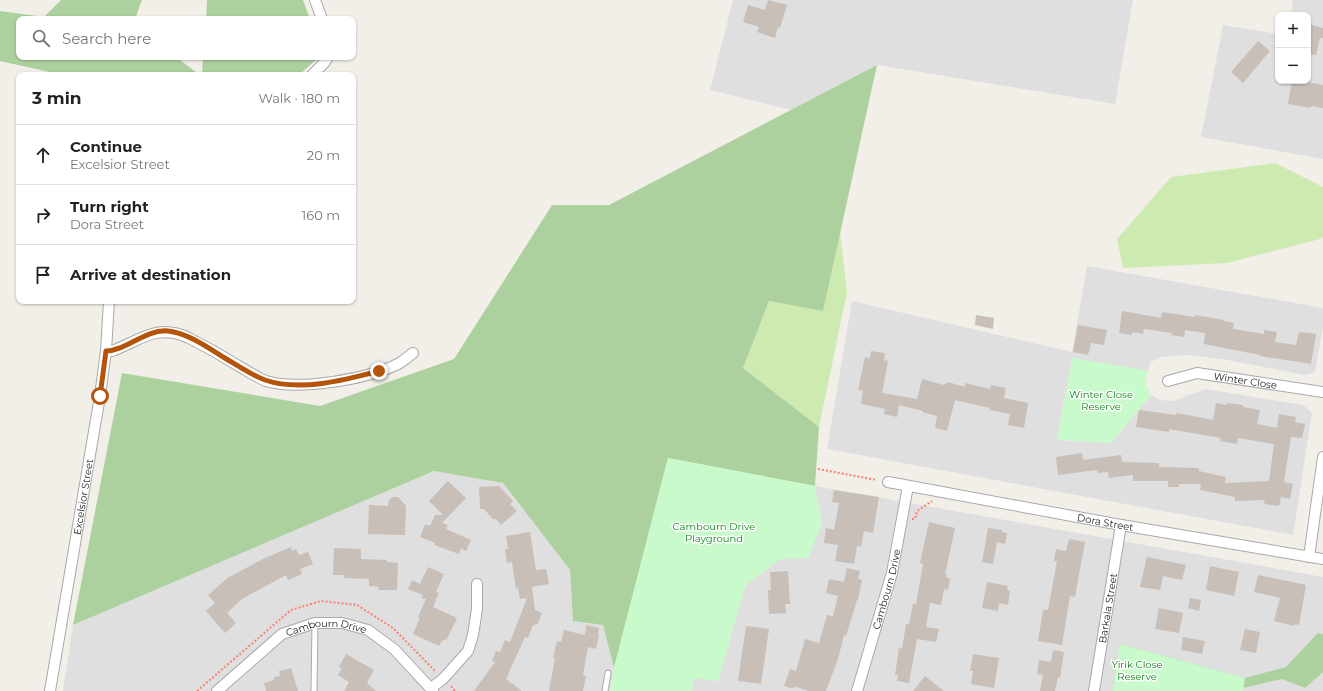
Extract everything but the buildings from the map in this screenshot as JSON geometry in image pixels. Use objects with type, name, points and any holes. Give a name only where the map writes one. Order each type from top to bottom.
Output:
[{"type":"street","points":[[315,0],[321,16]]},
{"type":"street","points":[[315,72],[326,60]]},
{"type":"street","name":"Excelsior Street","points":[[50,691],[100,396],[106,351],[110,304]]},
{"type":"street","points":[[106,351],[112,351],[157,332],[174,332],[189,338],[259,378],[280,384],[292,385],[355,378],[398,364],[413,354]]},
{"type":"street","name":"Winter Close","points":[[1168,381],[1197,373],[1323,392]]},
{"type":"street","points":[[1309,557],[1323,457]]},
{"type":"street","name":"Dora Street","points":[[888,482],[1121,525],[1323,560]]},
{"type":"street","name":"Cambourn Drive","points":[[857,691],[892,573],[908,486]]},
{"type":"street","name":"Barkala Street","points":[[1094,691],[1121,525]]},
{"type":"street","points":[[432,690],[468,651],[478,610],[478,584]]},
{"type":"street","name":"Cambourn Drive","points":[[217,691],[282,634],[315,623],[342,623],[368,630],[394,649],[432,690]]},
{"type":"lane","points":[[314,691],[315,623]]},
{"type":"lane","points":[[605,691],[608,673]]},
{"type":"path","points":[[818,469],[888,482]]},
{"type":"shaded area","points":[[733,0],[1133,0],[1115,104],[877,65],[791,110],[710,90]]},
{"type":"shaded area","points":[[1293,0],[1323,0],[1323,159],[1201,137],[1223,25],[1275,34],[1275,84],[1311,84],[1311,12],[1291,12]]},
{"type":"shaded area","points":[[1087,266],[1323,308],[1323,328],[1315,372],[1305,375],[1222,359],[1188,355],[1161,357],[1151,362],[1148,371],[1072,358],[1057,440],[1111,443],[1151,395],[1160,400],[1173,401],[1205,389],[1303,405],[1312,413],[1293,535],[827,449],[852,301],[1072,352]]},
{"type":"shaded area","points":[[434,471],[503,483],[570,570],[573,621],[603,625],[614,668],[610,691],[63,691],[73,625]]},
{"type":"shaded area","points":[[815,486],[1323,577],[1323,691],[691,691],[694,678],[718,681],[745,586],[822,524]]},
{"type":"green space","points":[[61,0],[142,0],[136,16],[45,16]]},
{"type":"green space","points":[[207,0],[303,0],[309,16],[206,16]]},
{"type":"green space","points":[[0,11],[37,16],[16,16],[16,60],[180,60],[196,72],[50,72],[0,61]]},
{"type":"green space","points":[[203,60],[316,60],[302,72],[202,72]]},
{"type":"green space","points":[[877,65],[823,311],[769,301],[743,368],[819,427],[815,486],[668,458],[614,668],[603,625],[573,621],[570,570],[503,483],[434,471],[73,625],[122,373],[320,406],[454,359],[552,205],[609,205]]},
{"type":"green space","points":[[1275,163],[1323,187],[1323,237],[1227,263],[1123,268],[1117,239],[1171,177]]},
{"type":"green space","points":[[840,231],[847,292],[819,427],[743,368],[769,301],[823,310]]},
{"type":"green space","name":"Winter Close Reserve","points":[[1072,358],[1148,371],[1146,383],[1151,395],[1111,443],[1057,440]]},
{"type":"green space","name":"Cambourn Drive Playground","points":[[668,458],[815,486],[822,524],[808,558],[780,559],[745,586],[718,681],[694,678],[691,691],[610,691],[614,668]]},
{"type":"green space","name":"Yirik Close Reserve","points":[[1318,633],[1323,634],[1323,672],[1305,688],[1282,679],[1243,688],[1243,691],[1112,691],[1120,644],[1245,678],[1286,667]]},
{"type":"green space","name":"Yirik Close Reserve","points":[[1120,644],[1245,678],[1243,691],[1112,691]]},
{"type":"route","points":[[100,396],[106,351],[121,348],[144,337],[162,331],[178,333],[212,350],[259,378],[280,384],[309,384],[355,378],[379,371]]}]
